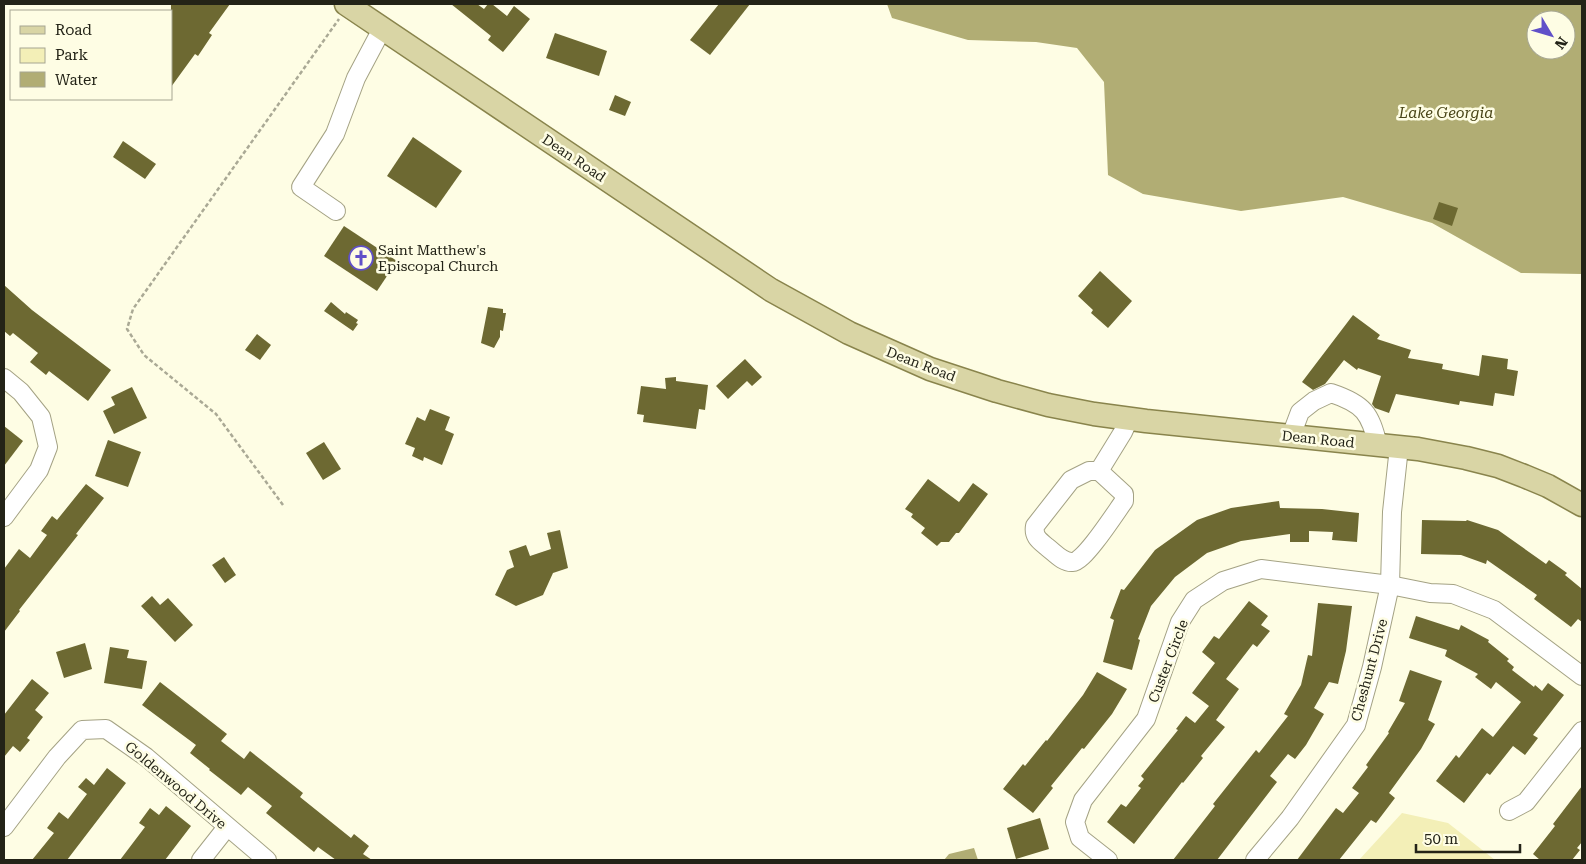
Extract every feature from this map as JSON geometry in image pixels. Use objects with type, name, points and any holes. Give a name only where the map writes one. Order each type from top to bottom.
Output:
[{"type":"main road","name":"Dean Road","points":[[347,5],[734,266],[813,315],[878,347],[930,369],[1048,405],[1128,419],[1389,446],[1450,455],[1498,466],[1548,486],[1582,505]]},
{"type":"street","points":[[336,211],[301,187],[335,134],[356,78],[382,29]]},
{"type":"street","points":[[4,378],[21,392],[41,417],[48,447],[39,470],[4,517]]},
{"type":"street","points":[[1291,436],[1300,412],[1314,401],[1331,393],[1348,399],[1365,411],[1389,446]]},
{"type":"street","points":[[1099,471],[1123,432],[1128,419]]},
{"type":"street","name":"Cheshunt Drive","points":[[1255,860],[1290,818],[1356,725],[1372,667],[1390,585],[1392,512],[1389,446]]},
{"type":"street","points":[[1089,471],[1099,471],[1124,494],[1124,500],[1080,561],[1072,563],[1063,560],[1036,538],[1035,526],[1071,480],[1089,471]]},
{"type":"street","name":"Custer Circle","points":[[1108,860],[1080,838],[1075,822],[1084,800],[1146,719],[1180,622],[1194,600],[1222,581],[1261,569],[1390,585],[1430,593],[1453,594],[1494,610],[1582,676]]},
{"type":"street","name":"Goldenwood Drive","points":[[4,827],[57,757],[82,730],[106,729],[146,757],[227,828],[267,860]]},
{"type":"street","points":[[1509,811],[1526,802],[1582,731]]},
{"type":"street","points":[[201,860],[227,828]]},
{"type":"path","points":[[283,505],[216,414],[144,354],[127,329],[133,309],[347,5]]},
{"type":"green space","points":[[1402,813],[1448,823],[1495,860],[1359,860]]},
{"type":"water","name":"Lake Georgia","points":[[887,4],[1582,4],[1582,274],[1521,273],[1432,223],[1343,197],[1241,211],[1143,194],[1108,175],[1104,82],[1077,48],[1036,42],[968,40],[892,18]]},
{"type":"water","points":[[974,848],[978,860],[944,860],[949,854]]},
{"type":"building","points":[[171,4],[230,4],[209,33],[212,35],[198,56],[195,54],[172,86],[172,10]]},
{"type":"building","points":[[451,4],[477,4],[484,9],[488,4],[492,4],[507,16],[514,6],[530,19],[503,52],[488,40],[491,36]]},
{"type":"building","points":[[719,4],[750,4],[710,55],[690,40]]},
{"type":"building","points":[[555,33],[607,51],[599,76],[546,58]]},
{"type":"building","points":[[615,95],[631,102],[625,116],[609,110]]},
{"type":"building","points":[[413,137],[462,171],[436,208],[387,176]]},
{"type":"building","points":[[123,141],[156,164],[145,179],[113,157]]},
{"type":"building","points":[[1439,202],[1458,208],[1452,226],[1433,219]]},
{"type":"building","name":"Saint Matthew's Episcopal Church","points":[[344,226],[397,261],[377,291],[324,256]]},
{"type":"building","points":[[1100,271],[1132,301],[1108,328],[1091,313],[1093,310],[1078,296]]},
{"type":"building","points":[[4,285],[32,310],[111,370],[88,401],[49,371],[46,375],[30,362],[38,353],[13,333],[10,336],[4,331]]},
{"type":"building","points":[[331,302],[345,314],[346,312],[358,320],[356,323],[358,324],[353,331],[324,311]]},
{"type":"building","points":[[488,307],[503,309],[503,313],[506,313],[503,331],[500,330],[500,337],[494,348],[481,343]]},
{"type":"building","points":[[1353,315],[1380,335],[1377,339],[1411,350],[1408,358],[1443,364],[1442,369],[1479,376],[1482,355],[1508,359],[1507,369],[1518,371],[1514,396],[1495,393],[1493,406],[1460,401],[1459,405],[1396,394],[1389,413],[1375,408],[1372,404],[1381,376],[1358,368],[1357,370],[1344,360],[1325,384],[1313,390],[1302,382]]},
{"type":"building","points":[[257,334],[271,345],[260,360],[245,350]]},
{"type":"building","points":[[745,359],[762,377],[752,386],[747,381],[728,399],[716,386]]},
{"type":"building","points":[[676,377],[676,381],[708,385],[705,410],[699,409],[696,429],[643,422],[644,415],[637,414],[641,386],[666,389],[665,378]]},
{"type":"building","points":[[132,387],[147,418],[114,434],[103,411],[115,405],[111,397]]},
{"type":"building","points":[[430,409],[450,417],[445,430],[454,434],[442,465],[424,457],[423,461],[412,456],[415,448],[405,444],[417,417],[425,421]]},
{"type":"building","points":[[4,426],[23,441],[4,466]]},
{"type":"building","points":[[108,440],[141,452],[128,487],[95,476]]},
{"type":"building","points":[[324,442],[341,469],[323,480],[306,453]]},
{"type":"building","points":[[928,479],[959,502],[973,483],[988,494],[959,533],[956,533],[949,542],[941,542],[937,546],[921,533],[925,528],[911,517],[913,514],[905,509]]},
{"type":"building","points":[[86,484],[104,498],[4,632],[4,569],[19,549],[30,558],[47,535],[41,531],[52,516],[57,520]]},
{"type":"building","points":[[1279,501],[1280,508],[1322,509],[1359,513],[1357,542],[1332,540],[1333,532],[1309,531],[1309,542],[1290,542],[1290,534],[1241,541],[1207,553],[1175,577],[1151,606],[1138,639],[1140,640],[1132,670],[1103,662],[1114,620],[1110,618],[1121,589],[1124,590],[1155,550],[1197,520],[1231,508]]},
{"type":"building","points":[[1422,520],[1467,520],[1498,530],[1546,564],[1549,560],[1567,573],[1565,575],[1582,589],[1582,622],[1578,619],[1571,627],[1534,599],[1537,595],[1487,560],[1486,564],[1461,555],[1421,554]]},
{"type":"building","points":[[560,530],[568,568],[553,573],[543,595],[516,606],[495,595],[507,570],[514,567],[509,551],[526,545],[530,556],[551,549],[547,533]]},
{"type":"building","points":[[224,557],[236,575],[225,583],[212,565]]},
{"type":"building","points":[[152,596],[160,605],[168,598],[193,625],[175,642],[141,606]]},
{"type":"building","points":[[1249,601],[1268,616],[1261,625],[1270,631],[1257,647],[1253,644],[1226,679],[1239,689],[1216,720],[1225,727],[1201,756],[1203,758],[1134,844],[1107,822],[1121,804],[1126,807],[1141,788],[1138,786],[1144,779],[1141,776],[1178,730],[1176,729],[1186,716],[1195,723],[1209,706],[1192,693],[1215,663],[1202,652],[1214,636],[1219,639]]},
{"type":"building","points":[[1318,603],[1352,606],[1346,651],[1338,684],[1329,682],[1314,708],[1324,714],[1306,745],[1295,759],[1288,754],[1270,776],[1277,782],[1217,860],[1173,860],[1215,806],[1213,804],[1256,750],[1259,753],[1288,716],[1284,714],[1301,685],[1308,655],[1312,656]]},
{"type":"building","points":[[1416,616],[1459,630],[1461,625],[1489,640],[1488,642],[1509,659],[1507,661],[1514,667],[1512,670],[1534,687],[1535,685],[1542,691],[1548,683],[1564,695],[1533,735],[1538,738],[1525,755],[1513,746],[1490,775],[1487,773],[1464,803],[1436,781],[1456,755],[1459,758],[1482,728],[1493,737],[1521,702],[1496,682],[1491,689],[1475,677],[1478,674],[1445,656],[1447,650],[1409,638]]},
{"type":"building","points":[[85,643],[92,669],[64,678],[56,652]]},
{"type":"building","points":[[110,647],[129,650],[127,658],[147,661],[142,689],[104,683]]},
{"type":"building","points":[[1410,670],[1442,681],[1428,720],[1435,724],[1421,749],[1389,793],[1395,798],[1376,823],[1371,820],[1339,860],[1297,860],[1336,808],[1343,813],[1359,793],[1352,788],[1368,767],[1366,765],[1389,733],[1405,703],[1399,701]]},
{"type":"building","points":[[1097,672],[1127,689],[1112,714],[1051,786],[1053,788],[1033,813],[1003,789],[1023,764],[1025,766],[1047,741],[1083,695]]},
{"type":"building","points":[[32,679],[49,693],[35,710],[43,717],[27,738],[30,740],[20,752],[13,746],[4,757],[4,715]]},
{"type":"building","points":[[160,682],[227,734],[221,741],[244,759],[250,751],[303,793],[300,797],[351,838],[354,834],[369,846],[363,854],[372,860],[336,860],[318,847],[314,852],[266,813],[272,806],[248,787],[241,795],[209,770],[190,753],[196,745],[142,705]]},
{"type":"building","points":[[107,768],[126,783],[67,860],[32,860],[54,833],[47,828],[59,812],[68,819],[87,794],[78,787],[86,778],[94,785]]},
{"type":"building","points":[[1582,786],[1582,842],[1577,848],[1580,850],[1572,860],[1540,860],[1533,854]]},
{"type":"building","points":[[166,806],[191,826],[165,860],[120,860],[145,827],[139,823],[150,808],[159,815]]},
{"type":"building","points":[[1040,818],[1049,849],[1016,859],[1007,828]]},
{"type":"place","name":"Saint Matthew's Episcopal Church","points":[[361,258]]}]
